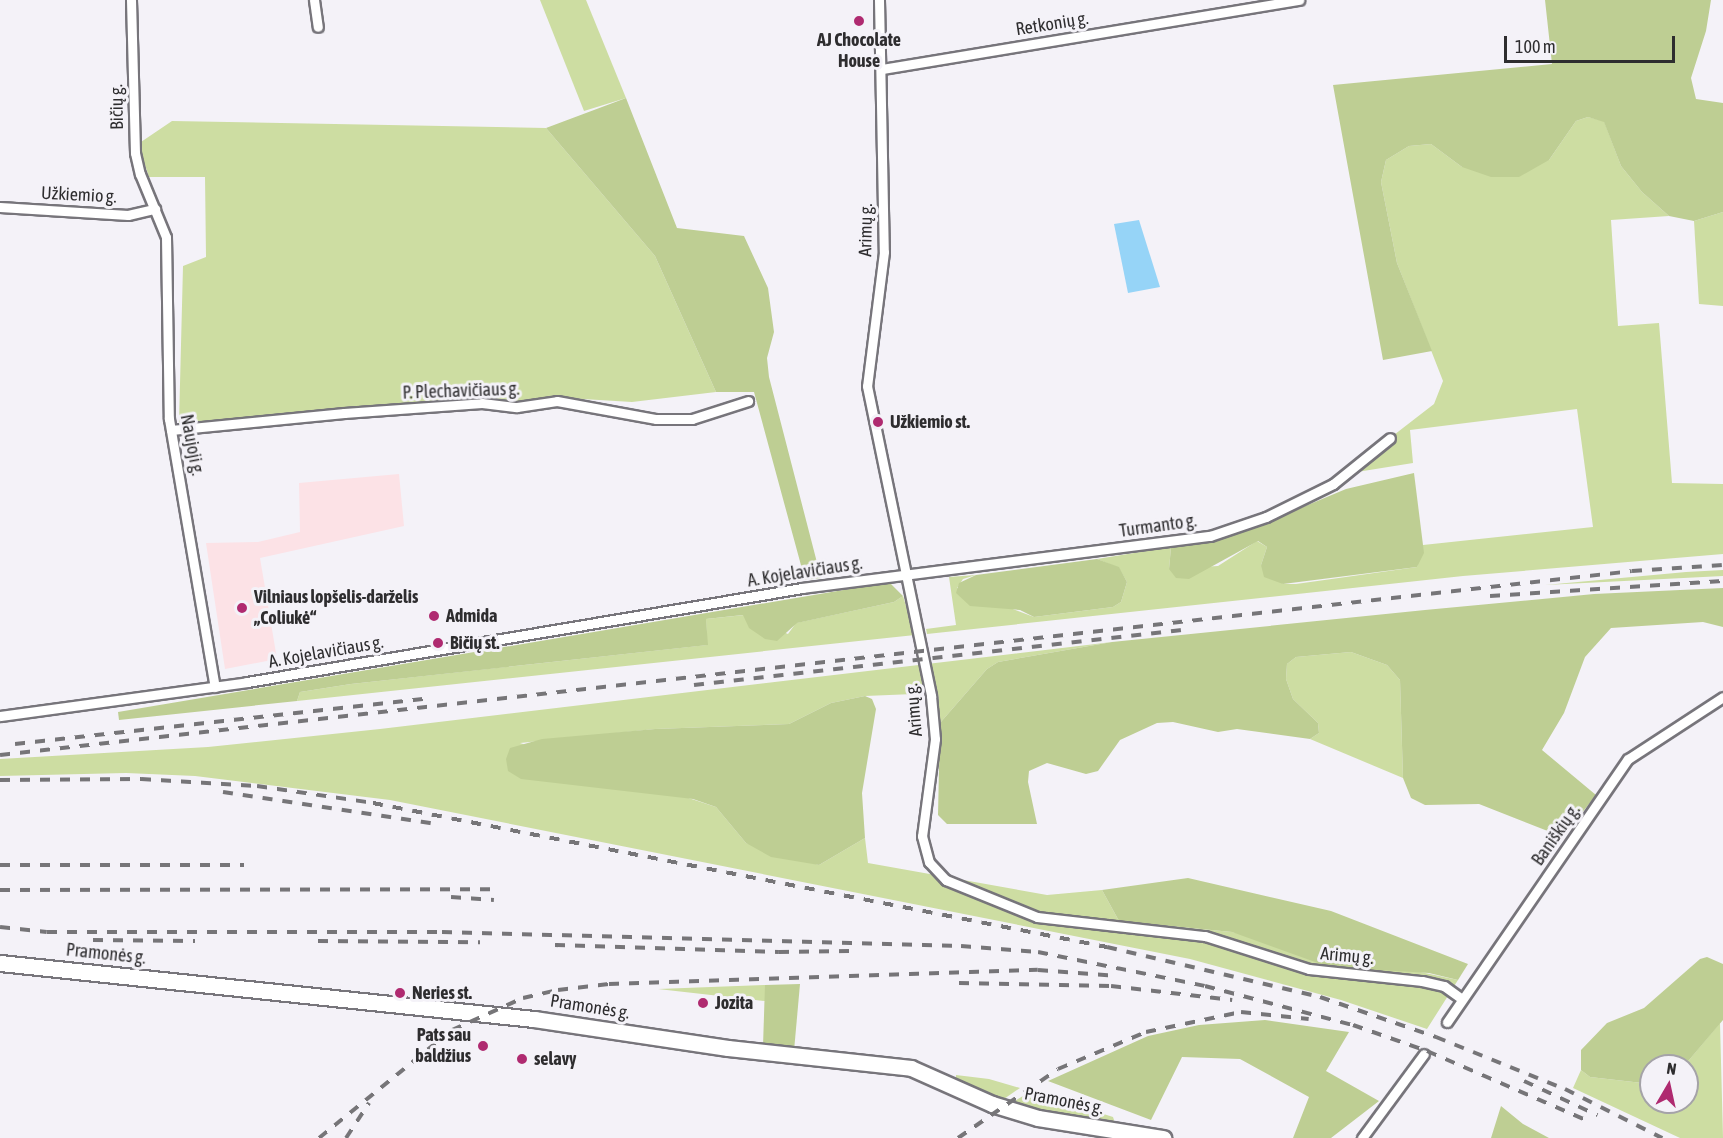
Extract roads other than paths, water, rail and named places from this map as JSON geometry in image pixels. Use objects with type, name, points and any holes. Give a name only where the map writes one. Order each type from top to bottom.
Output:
[{"type":"main road","name":"Pramonės g.","points":[[0,963],[524,1018],[728,1048],[911,1068],[992,1104],[1038,1118],[1163,1138]]},
{"type":"street","name":"Bičių g.","points":[[131,0],[135,153],[155,209]]},
{"type":"street","points":[[314,0],[318,27]]},
{"type":"street","name":"Arimų g.","points":[[879,0],[884,252],[867,386],[904,574],[925,659],[935,739],[923,848],[929,862],[946,880],[1036,916],[1205,936],[1309,969],[1422,981],[1443,986],[1462,999]]},
{"type":"street","name":"Retkonių g.","points":[[882,69],[1299,0]]},
{"type":"street","name":"Užkiemio g.","points":[[0,207],[128,215],[155,209]]},
{"type":"street","name":"Naujoji g.","points":[[155,209],[166,237],[171,430],[215,687]]},
{"type":"street","name":"P. Plechavičiaus g.","points":[[171,430],[344,413],[482,403],[517,407],[557,401],[656,419],[692,419],[748,401]]},
{"type":"street","name":"Turmanto g.","points":[[904,574],[939,573],[1210,536],[1266,517],[1333,484],[1390,438]]},
{"type":"street","name":"A. Kojelavičiaus g.","points":[[0,716],[215,687],[904,574]]},
{"type":"street","name":"Baniškių g.","points":[[1447,1022],[1628,759],[1723,697]]},
{"type":"street","points":[[1362,1138],[1424,1054]]},
{"type":"water","points":[[1139,220],[1160,287],[1128,293],[1114,224]]},
{"type":"railway","points":[[0,755],[1632,571],[1723,565]]},
{"type":"railway","points":[[1490,596],[1723,581]]},
{"type":"railway","points":[[694,685],[1191,629]]},
{"type":"railway","points":[[15,744],[429,698]]},
{"type":"railway","points":[[0,780],[141,779],[257,786],[373,803],[1107,947],[1320,997],[1436,1037],[1565,1089],[1662,1138]]},
{"type":"railway","points":[[223,792],[437,824]]},
{"type":"railway","points":[[0,865],[244,865]]},
{"type":"railway","points":[[0,890],[494,889]]},
{"type":"railway","points":[[451,897],[494,900]]},
{"type":"railway","points":[[0,927],[47,932],[442,932],[961,946],[1038,952],[1205,986],[1353,1025],[1427,1051],[1588,1121]]},
{"type":"railway","points":[[93,940],[195,941]]},
{"type":"railway","points":[[318,941],[480,942]]},
{"type":"railway","points":[[555,945],[779,952],[849,951]]},
{"type":"railway","points":[[319,1138],[452,1030],[523,998],[558,990],[609,984],[1038,970],[1118,976]]},
{"type":"railway","points":[[959,983],[1111,986],[1232,1000]]},
{"type":"railway","points":[[958,1138],[1058,1069],[1146,1032],[1241,1012],[1309,1019]]},
{"type":"railway","points":[[1524,1081],[1597,1115]]},
{"type":"railway","points":[[346,1138],[369,1103]]},
{"type":"place","name":"AJ Chocolate House","points":[[859,21]]},
{"type":"place","name":"Užkiemio st.","points":[[878,422]]},
{"type":"place","name":"Vilniaus lopšelis-darželis „Coliukė“","points":[[242,608]]},
{"type":"place","name":"Admida","points":[[434,616]]},
{"type":"place","name":"Bičių st.","points":[[438,643]]},
{"type":"place","name":"Neries st.","points":[[400,993]]},
{"type":"place","name":"Jozita","points":[[703,1003]]},
{"type":"place","name":"Pats sau baldžius","points":[[483,1046]]},
{"type":"place","name":"selavy","points":[[522,1059]]}]
